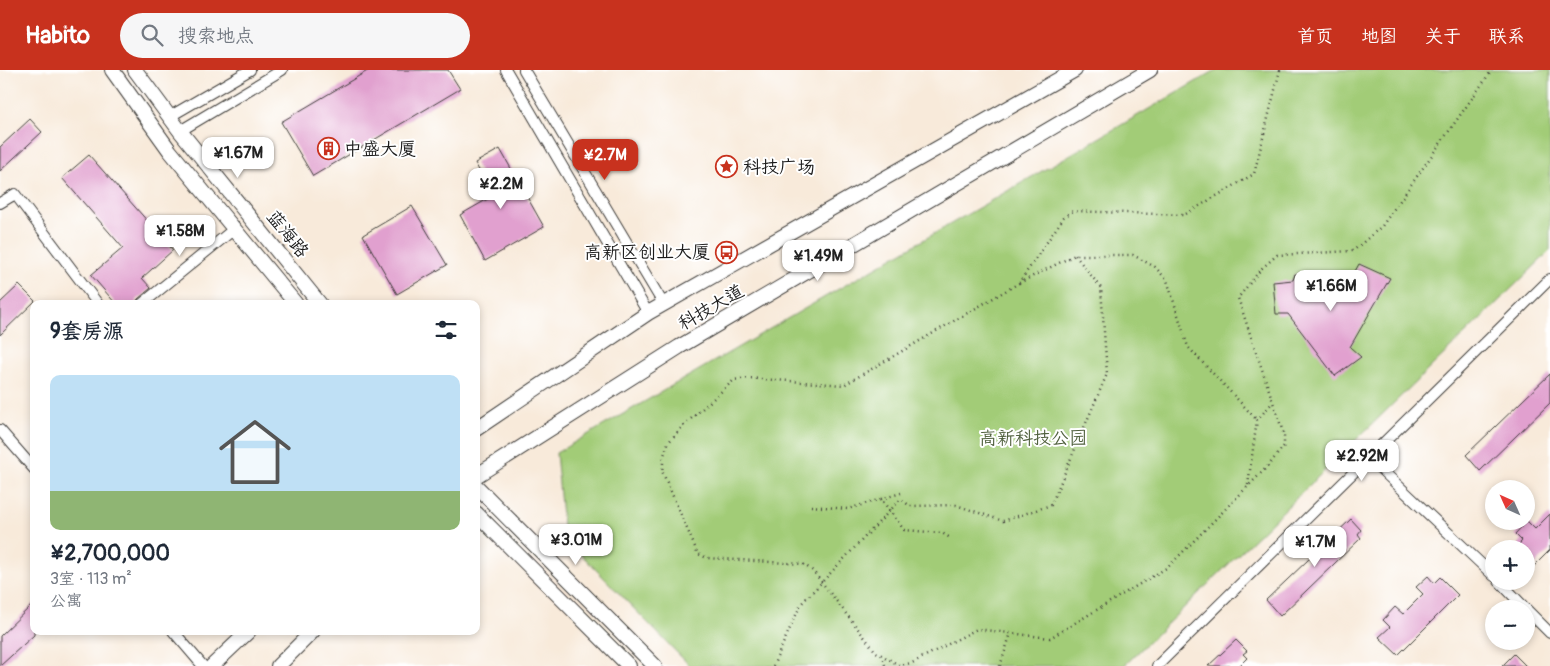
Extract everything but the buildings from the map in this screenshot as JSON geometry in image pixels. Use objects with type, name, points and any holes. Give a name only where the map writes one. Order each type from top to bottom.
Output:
[{"type":"main road","points":[[112,70],[170,151],[293,300]]},
{"type":"main road","name":"蓝海路","points":[[135,70],[180,131],[317,300]]},
{"type":"main road","name":"科技大道","points":[[480,426],[648,313],[1075,70]]},
{"type":"main road","name":"科技大道","points":[[480,473],[679,347],[1150,70]]},
{"type":"main road","points":[[480,490],[655,666]]},
{"type":"main road","points":[[480,517],[629,666]]},
{"type":"main road","points":[[212,666],[245,635]]},
{"type":"main road","points":[[278,666],[309,635]]},
{"type":"street","points":[[169,117],[250,70]]},
{"type":"street","points":[[180,131],[282,70]]},
{"type":"street","points":[[506,70],[648,313]]},
{"type":"street","points":[[524,70],[664,305]]},
{"type":"street","points":[[0,203],[15,194],[95,300]]},
{"type":"street","points":[[147,300],[234,229]]},
{"type":"street","points":[[1157,666],[1550,279]]},
{"type":"street","points":[[0,430],[30,464]]},
{"type":"street","points":[[1369,458],[1485,568]]},
{"type":"street","points":[[1508,590],[1517,600]]},
{"type":"street","points":[[1535,618],[1550,633]]},
{"type":"street","points":[[176,635],[203,666]]},
{"type":"path","points":[[1019,283],[1064,217],[1072,211],[1184,215],[1254,174],[1280,70]]},
{"type":"path","points":[[1257,420],[1188,347],[1167,280],[1155,267],[1133,255],[1075,255],[1019,283],[844,385],[748,378],[734,380],[682,427],[668,443],[662,471],[698,554],[707,558],[803,564],[813,571],[876,652],[884,659],[899,665],[912,663],[977,629],[1050,638],[1168,567],[1248,486],[1284,446],[1284,436],[1238,298],[1261,269],[1277,255],[1354,251],[1382,226],[1492,70]]},
{"type":"path","points":[[773,666],[800,604],[901,499],[910,506],[956,505],[1003,520],[1050,506],[1107,374],[1101,288],[1075,255]]},
{"type":"path","points":[[1248,486],[1257,420],[1273,402]]},
{"type":"path","points":[[811,506],[848,509],[900,493]]},
{"type":"path","points":[[882,499],[904,530],[942,532],[952,539]]},
{"type":"path","points":[[1000,666],[1011,633]]},
{"type":"path","points":[[884,659],[886,666]]},
{"type":"green space","name":"高新科技公园","points":[[1216,70],[1550,70],[1550,251],[1124,666],[690,666],[564,537],[556,453]]},
{"type":"place","name":"中盛大厦","points":[[328,149]]},
{"type":"place","name":"科技广场","points":[[727,167]]},
{"type":"place","name":"高新区创业大厦","points":[[726,252]]}]
